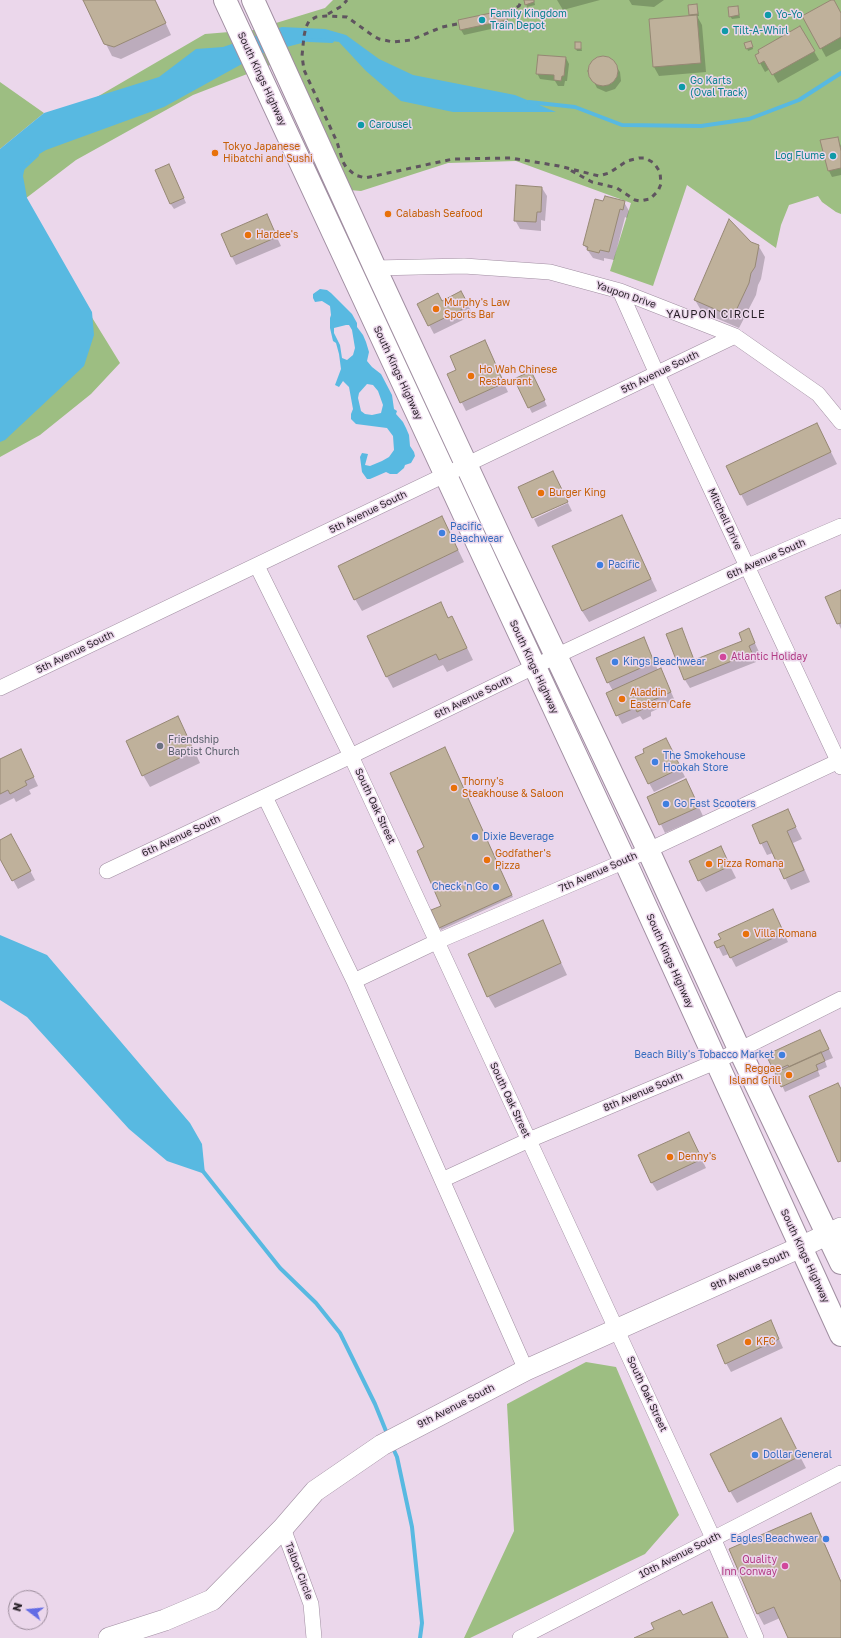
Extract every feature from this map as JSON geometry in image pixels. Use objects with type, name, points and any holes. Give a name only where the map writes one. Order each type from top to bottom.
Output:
[{"type":"main road","points":[[257,7],[375,268],[648,850],[739,1049],[834,1231],[841,1263]]},
{"type":"main road","name":"South Kings Highway","points":[[229,8],[625,861],[715,1062],[841,1335]]},
{"type":"street","name":"Yaupon Drive","points":[[375,268],[464,266],[550,272],[620,291],[735,336],[818,394],[841,422]]},
{"type":"street","name":"Mitchell Drive","points":[[620,291],[657,374],[840,763]]},
{"type":"street","name":"5th Avenue South","points":[[0,688],[735,336]]},
{"type":"street","name":"6th Avenue South","points":[[107,871],[351,756],[556,656],[748,566],[841,526]]},
{"type":"street","name":"South Oak Street","points":[[257,566],[351,756],[438,941],[713,1538],[756,1638]]},
{"type":"street","name":"7th Avenue South","points":[[354,981],[438,941],[625,861],[840,763]]},
{"type":"street","points":[[265,797],[354,981],[526,1370]]},
{"type":"street","name":"8th Avenue South","points":[[442,1180],[529,1140],[715,1062],[841,999]]},
{"type":"street","name":"9th Avenue South","points":[[109,1638],[165,1620],[212,1600],[283,1528],[315,1491],[382,1445],[526,1370],[618,1330],[834,1231]]},
{"type":"street","name":"10th Avenue South","points":[[520,1638],[841,1473]]},
{"type":"street","name":"Talbot Circle","points":[[283,1528],[311,1604],[314,1638]]},
{"type":"green space","points":[[333,0],[841,0],[841,214],[822,202],[818,196],[789,205],[781,225],[776,248],[687,185],[653,286],[610,271],[631,203],[516,161],[448,163],[361,191],[349,190],[291,57],[193,95],[76,160],[21,202],[120,363],[91,394],[40,435],[0,457],[0,174],[78,108],[205,34],[278,28],[276,23],[325,8]]},
{"type":"green space","points":[[0,82],[44,113],[0,149]]},
{"type":"green space","points":[[586,1362],[616,1367],[679,1515],[645,1554],[470,1638],[464,1638],[514,1531],[507,1404]]},
{"type":"water","points":[[282,27],[325,29],[346,35],[379,59],[413,75],[515,95],[556,112],[453,112],[401,101],[366,71],[339,42],[317,39],[260,54],[164,107],[46,150],[26,162],[23,176],[27,198],[92,312],[94,335],[84,366],[5,440],[0,442],[0,149],[44,113],[159,77],[196,49],[223,47]]},
{"type":"water","points":[[320,289],[327,290],[352,314],[357,323],[357,327],[366,342],[369,352],[367,361],[381,374],[392,395],[394,409],[397,411],[396,414],[406,428],[409,435],[410,446],[415,456],[411,463],[405,465],[404,468],[397,474],[390,474],[386,472],[367,479],[362,472],[360,457],[362,453],[368,454],[365,465],[370,466],[382,461],[389,457],[394,450],[393,436],[387,428],[356,424],[351,419],[353,409],[349,387],[343,381],[339,387],[335,385],[341,369],[339,354],[336,343],[333,341],[330,328],[330,306],[322,301],[315,302],[313,294]],"holes":[[[349,325],[352,330],[355,348],[353,355],[347,360],[342,358],[340,345],[334,333],[334,328]],[[367,384],[373,385],[378,391],[383,405],[381,413],[372,415],[365,414],[361,411],[358,398],[359,393]]]},
{"type":"water","points":[[0,935],[47,955],[190,1123],[202,1144],[205,1174],[167,1161],[129,1129],[27,1017],[0,1000]]},
{"type":"building","points":[[83,0],[155,0],[166,23],[114,47],[104,44]]},
{"type":"building","points":[[524,0],[534,0],[534,2],[525,5]]},
{"type":"building","points":[[831,0],[834,0],[841,13],[841,37],[820,49],[802,16]]},
{"type":"building","points":[[697,4],[698,14],[689,15],[688,5]]},
{"type":"building","points":[[738,6],[739,15],[729,17],[728,7]]},
{"type":"building","name":"Family Kingdom Train Depot","points":[[505,10],[507,20],[460,30],[458,20]]},
{"type":"building","points":[[697,15],[701,63],[653,67],[649,19]]},
{"type":"building","points":[[800,26],[815,51],[772,75],[764,61],[759,64],[755,55],[759,53],[758,50]]},
{"type":"building","points":[[751,41],[753,47],[746,49],[744,43]]},
{"type":"building","points":[[575,42],[581,42],[581,49],[575,49]]},
{"type":"building","points":[[538,55],[566,57],[564,76],[562,76],[561,81],[554,80],[554,75],[536,74]]},
{"type":"building","points":[[603,56],[614,60],[618,71],[614,82],[603,86],[592,82],[588,71],[592,60]]},
{"type":"building","name":"Log Flume","points":[[838,137],[841,151],[841,168],[828,171],[820,140]]},
{"type":"building","points":[[169,164],[184,198],[170,204],[155,170]]},
{"type":"building","points":[[516,185],[542,187],[541,212],[537,212],[536,222],[514,221]]},
{"type":"building","points":[[605,196],[625,201],[623,210],[620,209],[609,252],[600,250],[599,253],[587,250],[588,247],[583,245],[595,199],[603,201]]},
{"type":"building","points":[[267,214],[277,237],[231,257],[221,234]]},
{"type":"building","points":[[729,219],[751,242],[759,245],[755,267],[751,273],[749,283],[733,317],[694,300]]},
{"type":"building","points":[[461,291],[469,306],[428,326],[417,304],[438,293],[442,301]]},
{"type":"building","points":[[485,340],[504,383],[460,403],[447,374],[456,370],[450,356]]},
{"type":"building","points":[[531,371],[545,400],[528,408],[514,379]]},
{"type":"building","points":[[817,423],[831,452],[740,495],[726,466]]},
{"type":"building","points":[[553,471],[568,502],[532,518],[518,487]]},
{"type":"building","points":[[622,515],[651,579],[582,611],[552,546]]},
{"type":"building","points":[[442,516],[458,550],[354,600],[338,566]]},
{"type":"building","points":[[841,590],[841,623],[837,624],[825,597]]},
{"type":"building","points":[[441,602],[448,618],[452,616],[467,648],[439,660],[436,654],[386,677],[367,636]]},
{"type":"building","name":"Atlantic Holiday","points":[[682,628],[694,660],[742,641],[739,633],[749,628],[755,643],[749,646],[752,653],[684,680],[666,634]]},
{"type":"building","points":[[644,637],[654,662],[607,683],[596,658]]},
{"type":"building","points":[[661,668],[671,692],[647,703],[647,707],[637,712],[635,708],[616,716],[606,693]]},
{"type":"building","name":"Friendship Baptist Church","points":[[178,716],[194,751],[142,776],[126,741]]},
{"type":"building","points":[[666,738],[681,768],[648,784],[635,757],[644,753],[643,749]]},
{"type":"building","points":[[445,747],[512,895],[439,928],[431,910],[441,906],[417,851],[424,847],[390,773]]},
{"type":"building","points":[[21,749],[34,777],[25,781],[27,785],[10,794],[8,790],[0,794],[0,759]]},
{"type":"building","points":[[686,779],[699,807],[659,825],[647,797]]},
{"type":"building","points":[[788,809],[796,827],[787,831],[804,870],[784,879],[767,841],[760,844],[752,825]]},
{"type":"building","points":[[11,834],[31,871],[12,881],[0,859],[0,840]]},
{"type":"building","name":"Pizza Romana","points":[[721,846],[730,866],[698,881],[689,861]]},
{"type":"building","points":[[773,909],[784,933],[730,958],[724,945],[717,948],[714,942],[721,939],[718,934]]},
{"type":"building","points":[[543,920],[561,963],[487,997],[468,954]]},
{"type":"building","points":[[820,1030],[829,1049],[789,1067],[788,1065],[774,1071],[766,1055]]},
{"type":"building","points":[[821,1052],[825,1061],[816,1065],[818,1070],[781,1087],[775,1073]]},
{"type":"building","points":[[838,1083],[841,1089],[841,1161],[838,1162],[809,1096]]},
{"type":"building","name":"Denny's","points":[[689,1132],[702,1159],[651,1183],[638,1155]]},
{"type":"building","name":"KFC","points":[[771,1320],[779,1339],[725,1364],[717,1345]]},
{"type":"building","name":"Dollar General","points":[[781,1418],[800,1456],[729,1492],[710,1454]]},
{"type":"building","name":"Quality Inn Conway","points":[[811,1513],[841,1582],[841,1638],[788,1638],[774,1607],[757,1614],[729,1549]]},
{"type":"building","points":[[712,1602],[728,1638],[634,1638],[654,1629],[651,1623],[680,1610],[683,1615]]},
{"type":"waterway","points":[[309,40],[332,41]]},
{"type":"waterway","points":[[529,102],[575,107],[622,125],[701,126],[749,119],[799,100],[841,73]]},
{"type":"waterway","points":[[22,169],[37,155]]},
{"type":"waterway","points":[[202,1170],[280,1268],[316,1303],[340,1333],[375,1404],[388,1436]]},
{"type":"waterway","points":[[392,1446],[397,1457],[412,1527],[422,1623],[420,1638]]},
{"type":"railway","points":[[328,14],[342,6],[347,0]]},
{"type":"railway","points":[[508,12],[519,6],[522,0]]},
{"type":"railway","points":[[457,24],[442,27],[411,40],[393,42],[379,39],[347,17],[316,17],[309,21],[304,36],[302,56],[304,70],[337,142],[346,167],[355,175],[365,178],[453,159],[511,158],[559,166],[599,176],[609,173],[627,161],[645,158],[654,163],[660,172],[661,184],[658,191],[650,199],[640,201],[635,200],[617,188],[592,182],[570,170]]},
{"type":"place","name":"Yo-Yo","points":[[768,15]]},
{"type":"place","name":"Family Kingdom Train Depot","points":[[482,20]]},
{"type":"place","name":"Tilt-A-Whirl","points":[[725,31]]},
{"type":"place","name":"Go Karts (Oval Track)","points":[[682,87]]},
{"type":"place","name":"Carousel","points":[[361,125]]},
{"type":"place","name":"Tokyo Japanese Hibatchi and Sushi","points":[[215,153]]},
{"type":"place","name":"Log Flume","points":[[833,156]]},
{"type":"place","name":"Calabash Seafood","points":[[388,214]]},
{"type":"place","name":"Hardee's","points":[[248,235]]},
{"type":"place","name":"Murphy's Law Sports Bar","points":[[436,309]]},
{"type":"place","name":"Ho Wah Chinese Restaurant","points":[[471,376]]},
{"type":"place","name":"Burger King","points":[[541,493]]},
{"type":"place","name":"Pacific Beachwear","points":[[442,533]]},
{"type":"place","name":"Pacific","points":[[600,565]]},
{"type":"place","name":"Atlantic Holiday","points":[[723,657]]},
{"type":"place","name":"Kings Beachwear","points":[[615,662]]},
{"type":"place","name":"Aladdin Eastern Cafe","points":[[622,699]]},
{"type":"place","name":"Friendship Baptist Church","points":[[160,746]]},
{"type":"place","name":"The Smokehouse Hookah Store","points":[[655,762]]},
{"type":"place","name":"Thorny's Steakhouse & Saloon","points":[[454,788]]},
{"type":"place","name":"Go Fast Scooters","points":[[666,804]]},
{"type":"place","name":"Dixie Beverage","points":[[475,837]]},
{"type":"place","name":"Godfather's Pizza","points":[[487,860]]},
{"type":"place","name":"Pizza Romana","points":[[709,864]]},
{"type":"place","name":"Check 'n Go","points":[[496,887]]},
{"type":"place","name":"Villa Romana","points":[[746,934]]},
{"type":"place","name":"Beach Billy's Tobacco Market","points":[[782,1055]]},
{"type":"place","name":"Reggae Island Grill","points":[[789,1075]]},
{"type":"place","name":"Denny's","points":[[670,1157]]},
{"type":"place","name":"KFC","points":[[748,1342]]},
{"type":"place","name":"Dollar General","points":[[755,1455]]},
{"type":"place","name":"Eagles Beachwear","points":[[826,1539]]},
{"type":"place","name":"Quality Inn Conway","points":[[785,1566]]},
{"type":"district","name":"YAUPON CIRCLE","points":[[716,315]]}]
